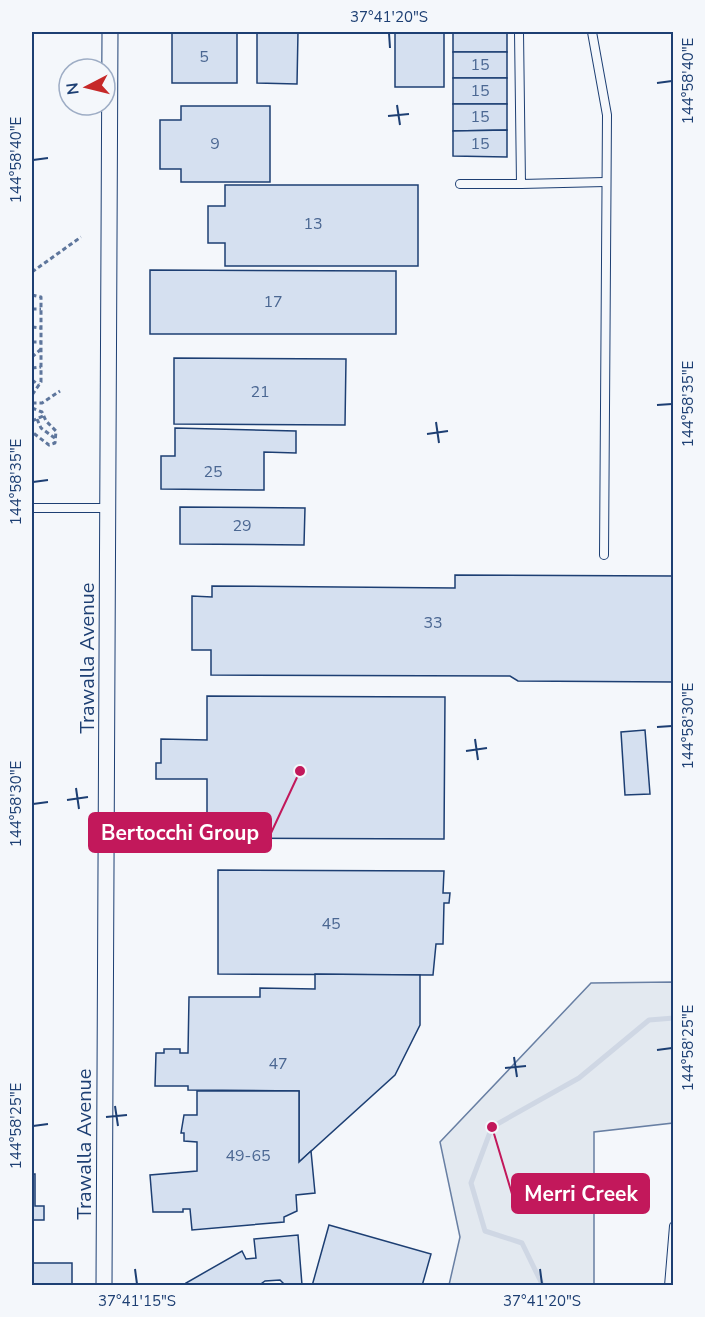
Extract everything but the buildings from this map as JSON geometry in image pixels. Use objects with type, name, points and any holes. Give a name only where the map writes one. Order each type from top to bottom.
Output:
[{"type":"street","name":"Trawalla Avenue","points":[[105,1286],[110,32]]},
{"type":"lane","points":[[519,32],[521,184]]},
{"type":"lane","points":[[592,32],[607,115],[604,555]]},
{"type":"lane","points":[[460,184],[605,182]]},
{"type":"lane","points":[[32,508],[108,508]]},
{"type":"lane","points":[[669,1286],[674,1226]]},
{"type":"path","points":[[32,272],[81,237]]},
{"type":"path","points":[[32,295],[41,297],[41,367],[39,385],[32,395]]},
{"type":"path","points":[[32,309],[41,309]]},
{"type":"path","points":[[32,327],[41,328]]},
{"type":"path","points":[[32,342],[41,342]]},
{"type":"path","points":[[32,357],[41,349]]},
{"type":"path","points":[[32,368],[41,367]]},
{"type":"path","points":[[32,380],[39,385]]},
{"type":"path","points":[[32,406],[42,403],[60,391]]},
{"type":"path","points":[[32,406],[42,412],[56,431],[56,439],[53,445],[49,445],[32,432]]},
{"type":"path","points":[[32,421],[43,416]]},
{"type":"path","points":[[37,419],[44,430],[56,439]]},
{"type":"path","points":[[37,437],[44,430]]},
{"type":"shaded area","points":[[673,982],[673,1123],[594,1132],[594,1285],[449,1285],[460,1237],[440,1142],[591,983]]},
{"type":"waterway","points":[[543,1286],[522,1243],[485,1231],[471,1183],[492,1127],[579,1078],[649,1020],[674,1018]]},
{"type":"place","name":"Bertocchi Group","points":[[300,771]]},
{"type":"place","name":"Merri Creek","points":[[492,1127]]}]
